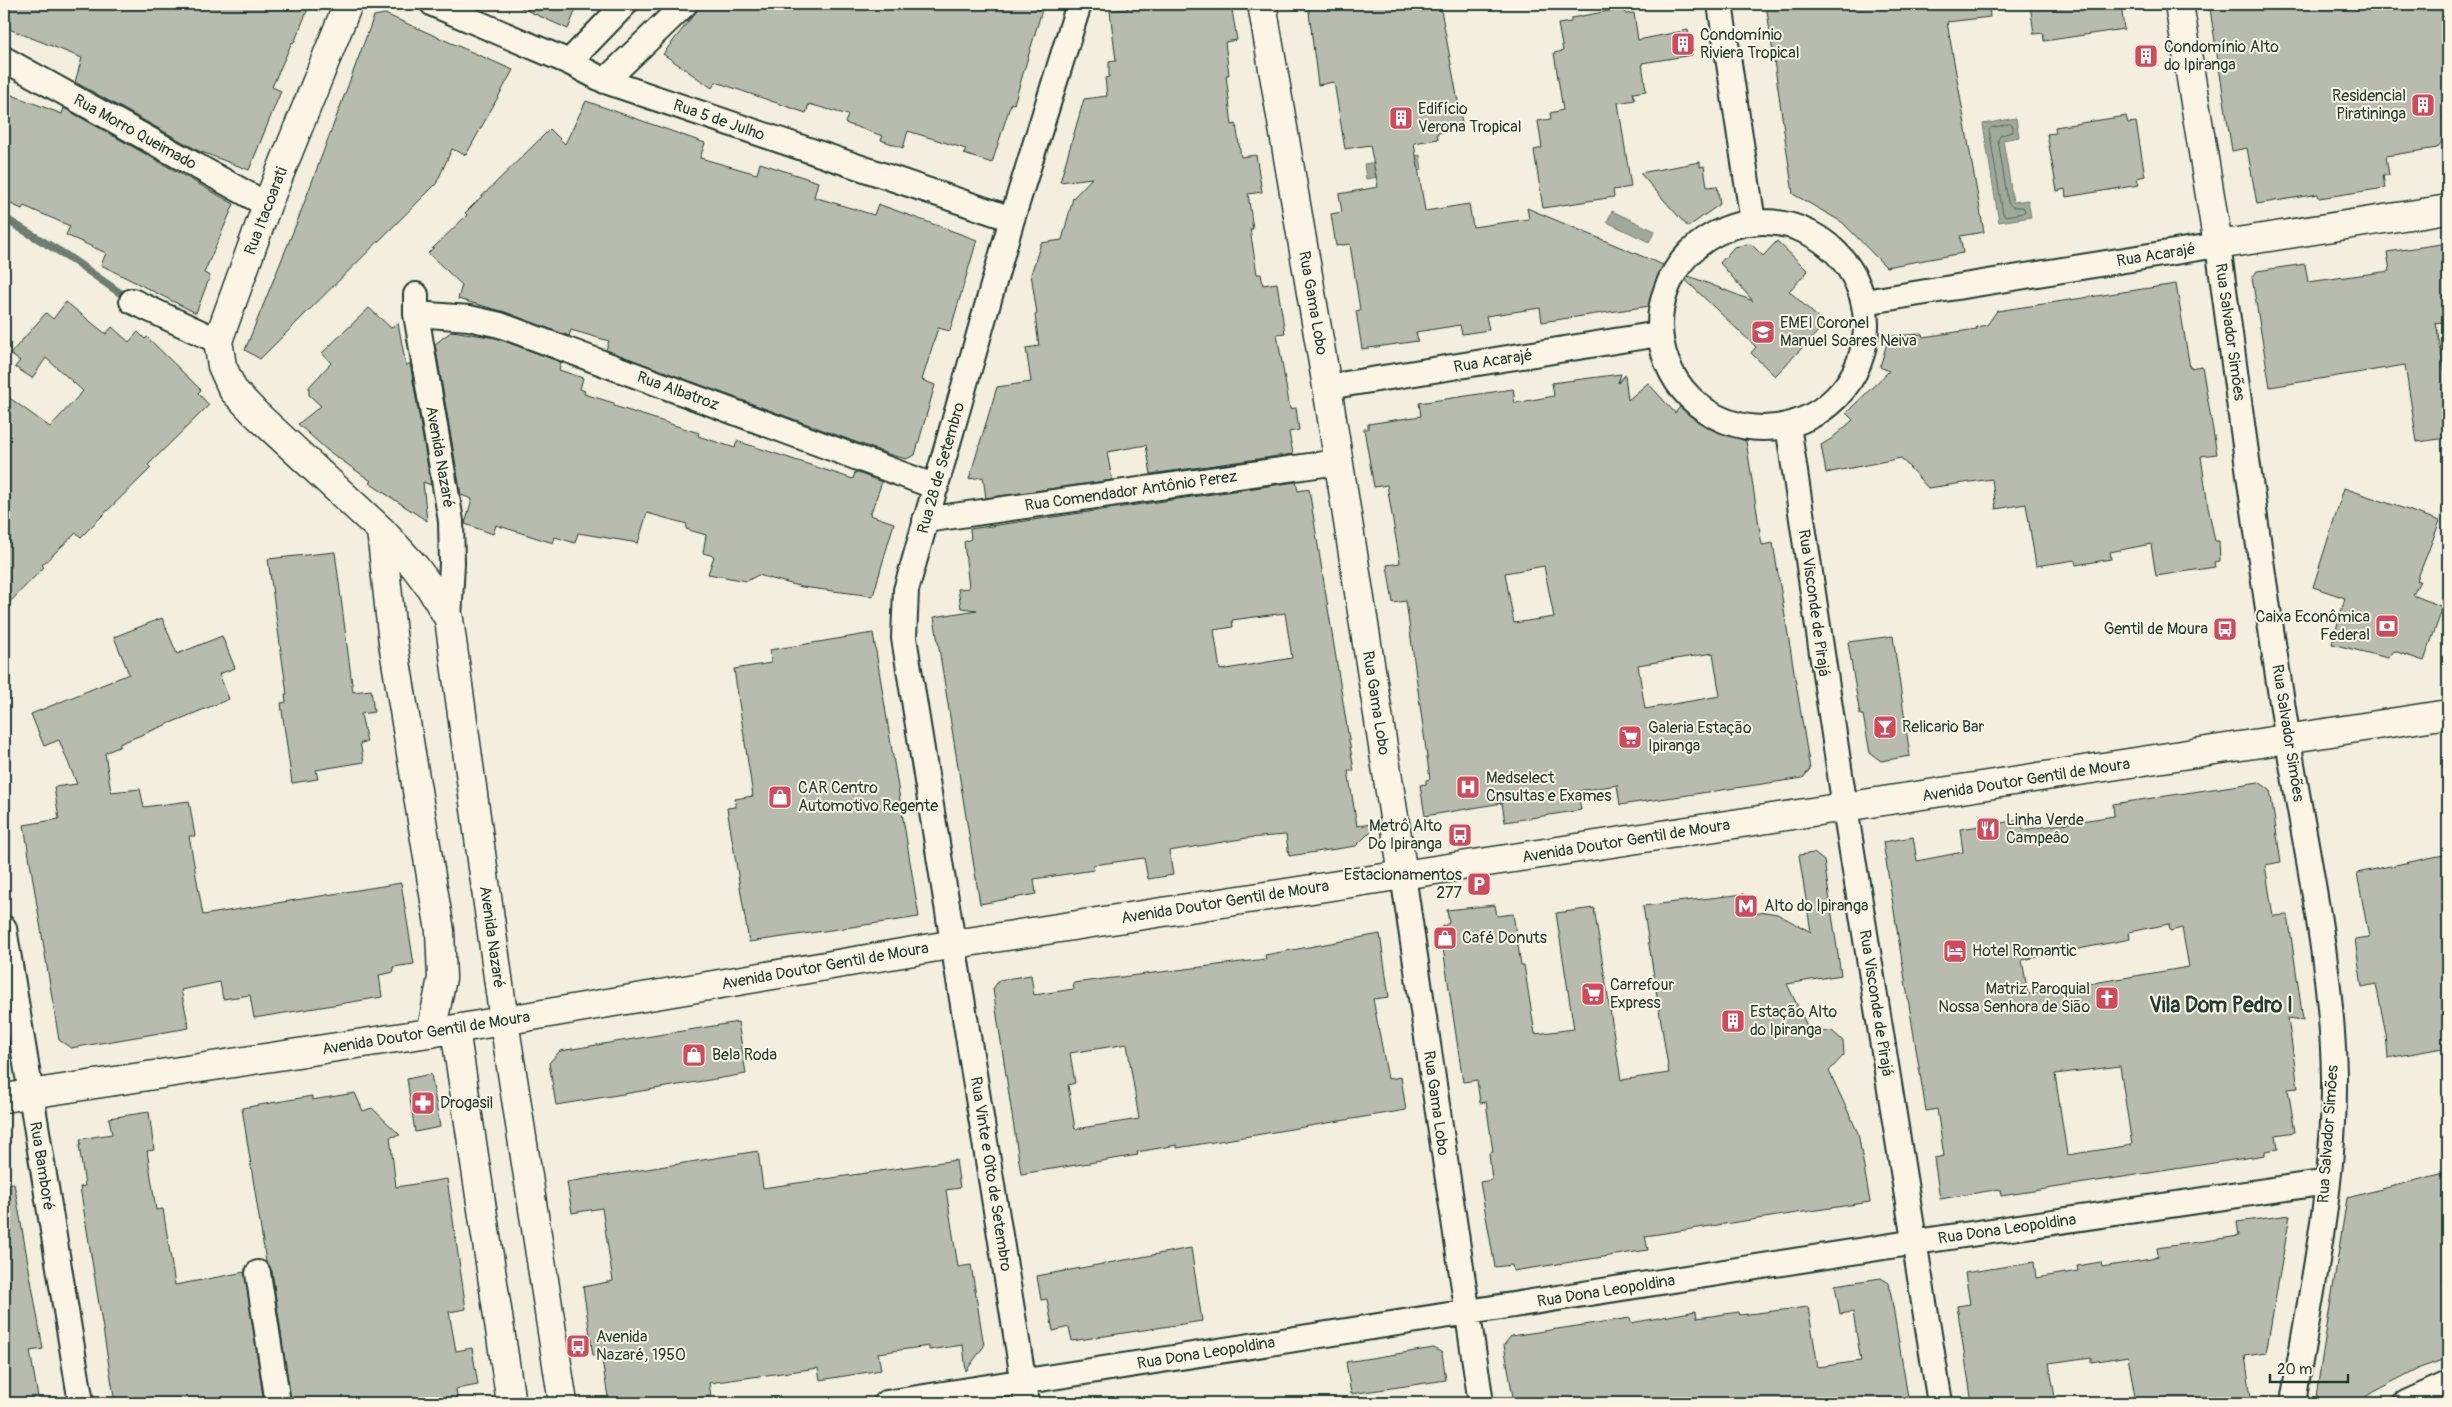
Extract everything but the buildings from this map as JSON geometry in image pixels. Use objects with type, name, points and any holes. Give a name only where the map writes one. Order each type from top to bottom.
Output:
[{"type":"main road","name":"Rua Itacoarati","points":[[255,413],[233,390],[227,380],[219,355],[218,341],[267,205],[348,4]]},
{"type":"main road","name":"Rua Gama Lobo","points":[[1262,4],[1327,387],[1403,875]]},
{"type":"main road","name":"Rua Salvador Simões","points":[[2179,4],[2218,245]]},
{"type":"main road","name":"Rua Acarajé","points":[[2218,245],[2448,209]]},
{"type":"main road","name":"Avenida Nazaré","points":[[255,413],[381,530],[415,567],[430,587],[449,619],[504,1021],[563,1403]]},
{"type":"main road","points":[[381,530],[393,643],[440,930],[443,1031],[511,1403]]},
{"type":"main road","name":"Avenida Doutor Gentil de Moura","points":[[17,1096],[443,1031],[954,944],[2448,714]]},
{"type":"main road","points":[[510,1062],[530,1032],[552,1013]]},
{"type":"street","name":"Rua 5 de Julho","points":[[434,4],[569,62],[605,81],[1012,219]]},
{"type":"street","points":[[569,62],[625,4]]},
{"type":"street","points":[[605,81],[684,4]]},
{"type":"street","name":"Rua 28 de Setembro","points":[[954,944],[904,638],[906,590],[1012,219],[1078,4]]},
{"type":"street","points":[[1720,4],[1753,222]]},
{"type":"street","name":"Rua Morro Queimado","points":[[4,59],[267,205]]},
{"type":"street","points":[[1753,222],[1783,224],[1817,238],[1836,251],[1854,274],[1864,302],[1866,334],[1859,365],[1842,392],[1818,413],[1788,425],[1752,428],[1718,418],[1689,398],[1668,368],[1659,334],[1662,302],[1665,294],[1674,272],[1694,247],[1722,230],[1753,222]]},
{"type":"street","name":"Rua Acarajé","points":[[1864,302],[2218,245]]},
{"type":"street","name":"Rua Salvador Simões","points":[[2218,245],[2288,739],[2326,960],[2332,1009],[2334,1080],[2328,1182],[2293,1403]]},
{"type":"street","points":[[132,301],[218,341]]},
{"type":"street","name":"Rua Albatroz","points":[[416,304],[500,325],[936,486]]},
{"type":"street","name":"Avenida Nazaré","points":[[416,304],[451,521],[452,563],[449,619]]},
{"type":"street","name":"Rua Acarajé","points":[[1327,387],[1659,334]]},
{"type":"street","name":"Rua Visconde de Pirajá","points":[[1788,425],[1844,808],[1916,1242],[1940,1403]]},
{"type":"street","name":"Rua Comendador Antônio Perez","points":[[925,520],[1338,462]]},
{"type":"street","name":"Rua Gama Lobo","points":[[1403,875],[1466,1313],[1481,1403]]},
{"type":"street","name":"Rua Bamboré","points":[[4,928],[17,1096],[81,1403]]},
{"type":"street","name":"Rua Vinte e Oito de Setembro","points":[[954,944],[1025,1392]]},
{"type":"street","name":"Rua Dona Leopoldina","points":[[886,1403],[1025,1392],[1466,1313],[1916,1242],[2328,1182]]},
{"type":"street","points":[[258,1273],[278,1403]]},
{"type":"street","points":[[2406,1403],[2448,1384]]},
{"type":"water","points":[[2016,118],[2019,137],[2003,140],[2013,202],[2028,200],[2031,217],[1999,222],[1983,124]]},
{"type":"water","points":[[1420,155],[1422,170],[1366,179],[1364,164]]},
{"type":"water","points":[[1612,211],[1655,231],[1649,242],[1607,222]]},
{"type":"waterway","points":[[4,218],[67,256],[123,295]]},
{"type":"place","name":"Condomínio Riviera Tropical","points":[[1683,44]]},
{"type":"place","name":"Condomínio Alto do Ipiranga","points":[[2146,56]]},
{"type":"place","name":"Residencial Piratininga","points":[[2423,105]]},
{"type":"place","name":"Edifício Verona Tropical","points":[[1401,118]]},
{"type":"place","name":"EMEI Coronel Manuel Soares Neiva","points":[[1763,332]]},
{"type":"place","name":"Caixa Econômica Federal","points":[[2387,626]]},
{"type":"place","name":"Gentil de Moura","points":[[2225,629]]},
{"type":"place","name":"Relicario Bar","points":[[1885,727]]},
{"type":"place","name":"Galeria Estação Ipiranga","points":[[1630,737]]},
{"type":"place","name":"Medselect Cnsultas e Exames","points":[[1468,787]]},
{"type":"place","name":"CAR Centro Automotivo Regente","points":[[780,797]]},
{"type":"place","name":"Linha Verde Campeâo","points":[[1988,829]]},
{"type":"place","name":"Metrô Alto Do Ipiranga","points":[[1460,835]]},
{"type":"place","name":"Estacionamentos 277","points":[[1479,884]]},
{"type":"place","name":"Alto do Ipiranga","points":[[1746,906]]},
{"type":"place","name":"Café Donuts","points":[[1445,938]]},
{"type":"place","name":"Hotel Romantic","points":[[1955,951]]},
{"type":"place","name":"Carrefour Express","points":[[1593,994]]},
{"type":"place","name":"Matriz Paroquial Nossa Senhora de Sião","points":[[2107,998]]},
{"type":"place","name":"Estação Alto do Ipiranga","points":[[1733,1021]]},
{"type":"place","name":"Bela Roda","points":[[694,1055]]},
{"type":"place","name":"Drogasil","points":[[423,1103]]},
{"type":"place","name":"Avenida Nazaré, 1950","points":[[578,1346]]},
{"type":"district","name":"Vila Dom Pedro I","points":[[2221,1005]]}]
